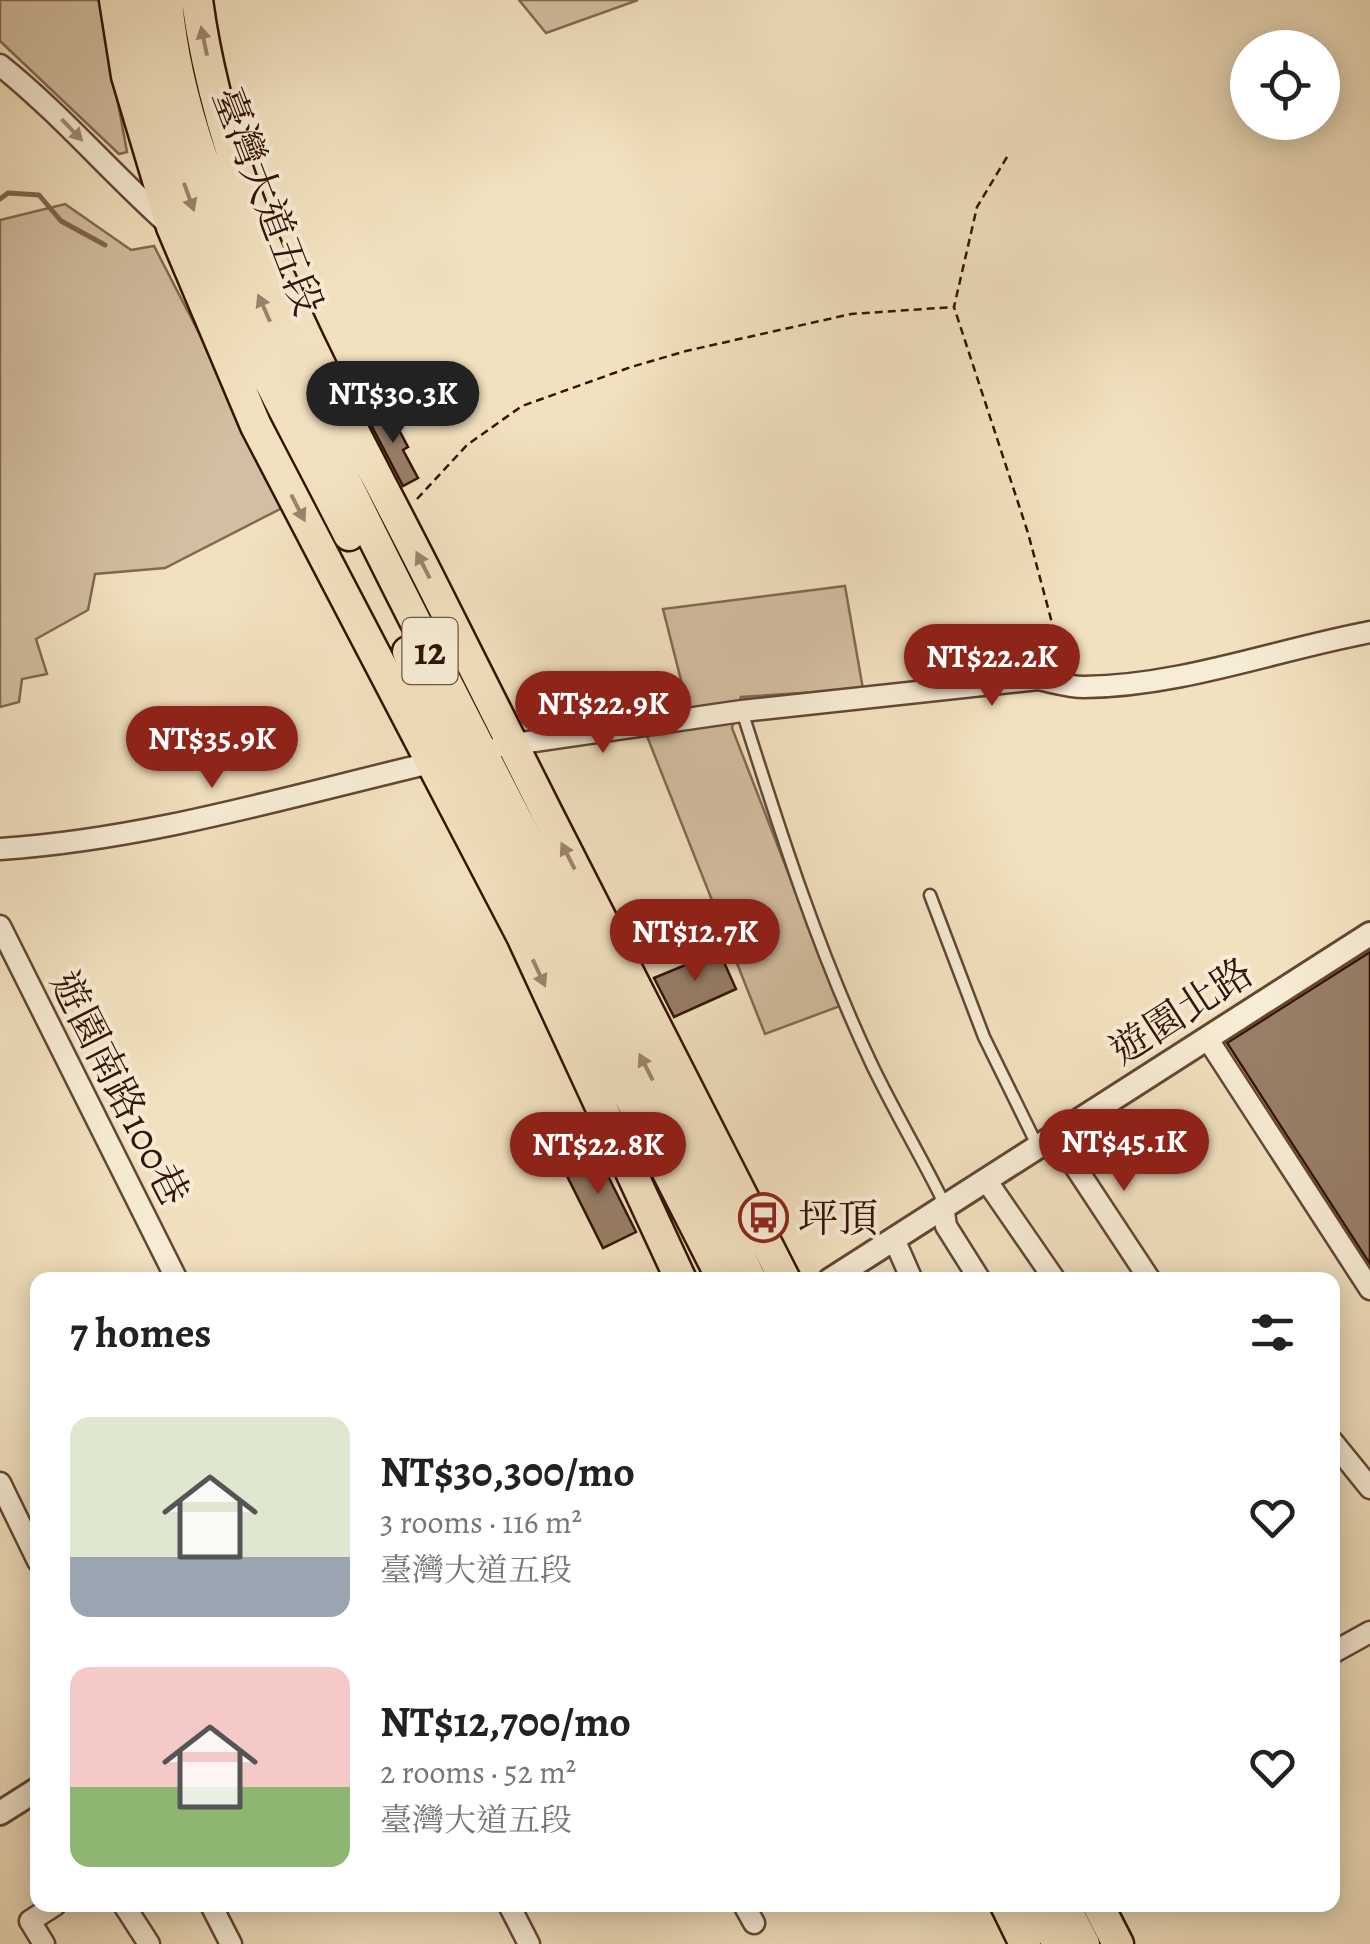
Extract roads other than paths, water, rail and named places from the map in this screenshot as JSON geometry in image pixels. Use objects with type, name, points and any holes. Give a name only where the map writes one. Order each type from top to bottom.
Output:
[{"type":"main road","name":"臺灣大道五段","points":[[114,0],[127,76],[172,227],[256,426],[455,757],[569,916],[747,1272]]},
{"type":"main road","name":"臺灣大道五段","points":[[144,0],[160,106],[171,148],[219,278],[400,635],[455,757],[719,1272]]},
{"type":"main road","name":"臺灣大道五段","points":[[168,0],[170,29],[191,131],[224,218],[455,757],[522,936],[677,1272]]},
{"type":"main road","name":"臺灣大道五段","points":[[198,0],[223,123],[266,251],[510,744],[781,1272]]},
{"type":"main road","points":[[1009,1912],[1025,1944]]},
{"type":"main road","points":[[1041,1912],[1058,1944]]},
{"type":"main road","points":[[1068,1912],[1084,1944]]},
{"type":"main road","points":[[1102,1912],[1118,1944]]},
{"type":"street","points":[[0,65],[42,99],[219,278]]},
{"type":"street","points":[[0,850],[65,845],[181,825],[510,744],[742,711],[1038,679],[1068,685],[1130,682],[1216,668],[1370,632]]},
{"type":"street","name":"遊園南路100巷","points":[[0,926],[173,1272]]},
{"type":"street","name":"遊園北路","points":[[842,1272],[1370,934]]},
{"type":"street","points":[[1207,1038],[1370,1290]]},
{"type":"street","points":[[1046,1141],[1144,1272]]},
{"type":"street","points":[[986,1180],[1049,1272]]},
{"type":"street","points":[[943,1206],[946,1226],[975,1272]]},
{"type":"street","points":[[894,1239],[908,1272]]},
{"type":"street","points":[[1340,1451],[1370,1488]]},
{"type":"street","points":[[0,1483],[30,1545]]},
{"type":"street","points":[[1340,1646],[1370,1632]]},
{"type":"street","points":[[0,1813],[30,1795]]},
{"type":"street","points":[[44,1912],[30,1921],[44,1944]]},
{"type":"street","points":[[128,1912],[149,1944]]},
{"type":"street","points":[[214,1912],[231,1944]]},
{"type":"street","points":[[512,1912],[530,1944]]},
{"type":"lane","points":[[742,711],[821,945],[872,1065],[943,1206]]},
{"type":"lane","points":[[930,896],[984,1036],[1046,1141]]},
{"type":"waterway","points":[[0,199],[8,193],[39,195],[61,221],[105,245]]},
{"type":"place","name":"坪頂","points":[[763,1218]]}]
